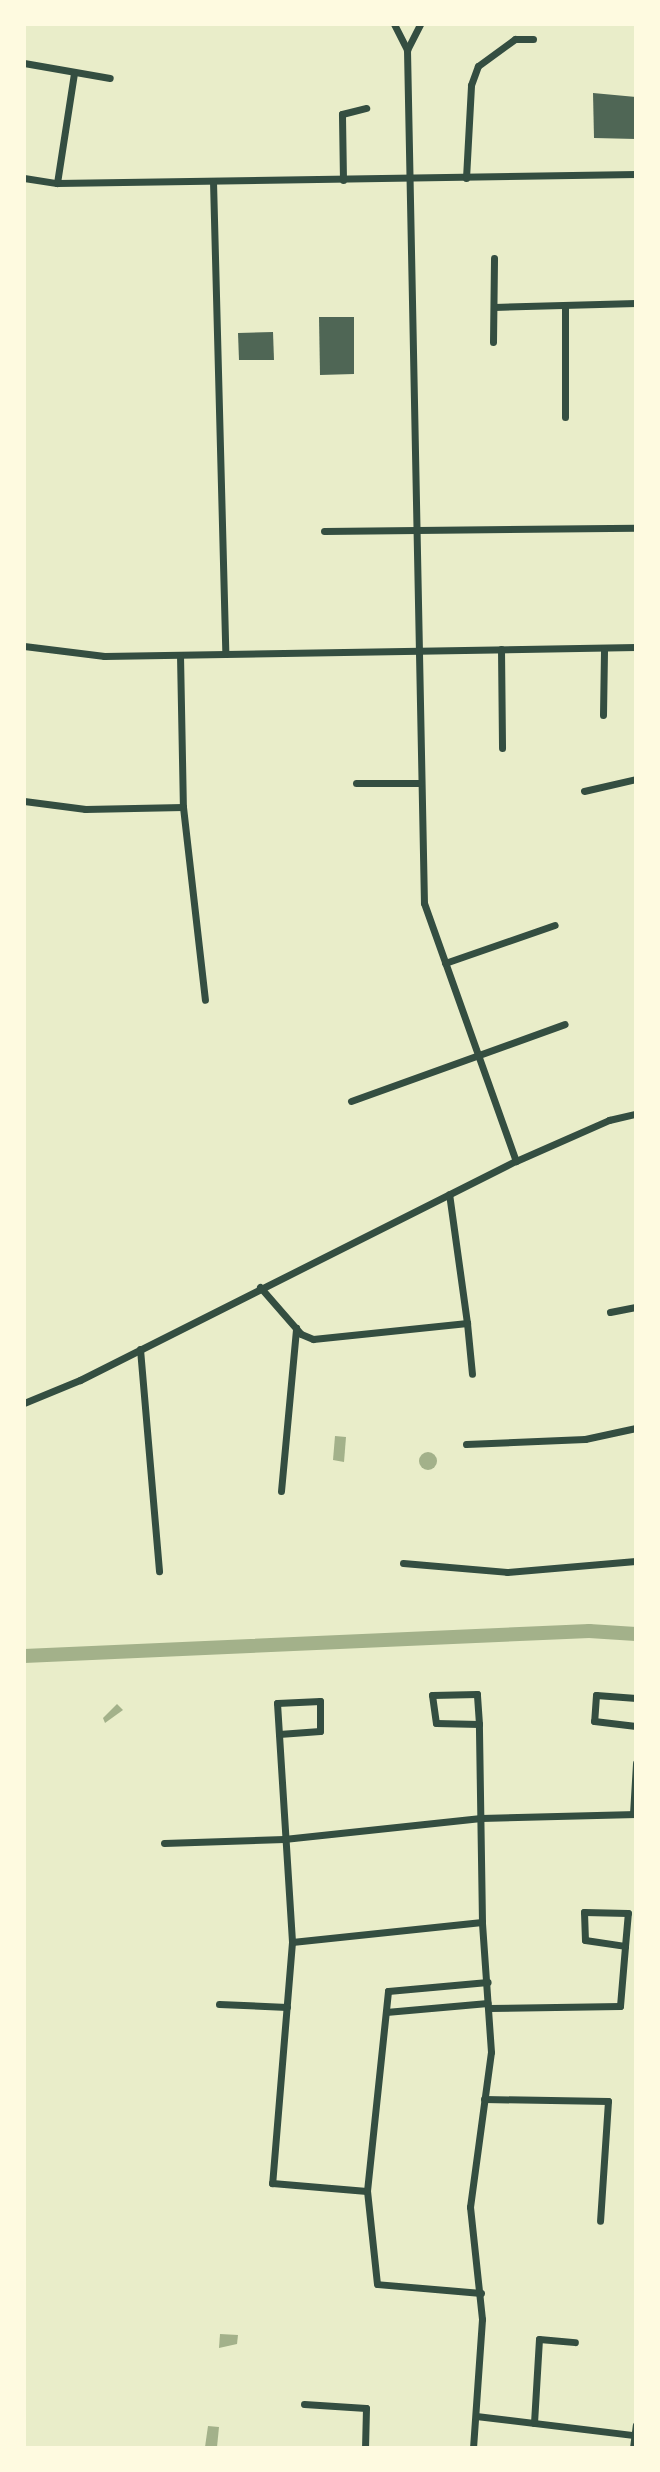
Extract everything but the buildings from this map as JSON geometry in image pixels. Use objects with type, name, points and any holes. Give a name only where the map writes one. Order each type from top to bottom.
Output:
[{"type":"street","points":[[394,24],[407,50],[424,903],[516,1161]]},
{"type":"street","points":[[407,50],[420,24]]},
{"type":"street","points":[[466,178],[471,85],[478,66],[516,39],[533,39]]},
{"type":"street","points":[[24,64],[110,78]]},
{"type":"street","points":[[57,183],[74,73]]},
{"type":"street","points":[[343,180],[342,114],[366,108]]},
{"type":"street","points":[[24,178],[57,183],[410,180],[635,174]]},
{"type":"street","points":[[213,181],[225,654]]},
{"type":"street","points":[[493,342],[494,258]]},
{"type":"street","points":[[494,307],[635,303]]},
{"type":"street","points":[[565,306],[565,417]]},
{"type":"street","points":[[324,531],[635,528]]},
{"type":"street","points":[[24,646],[104,656],[635,647]]},
{"type":"street","points":[[603,715],[604,648]]},
{"type":"street","points":[[501,649],[502,748]]},
{"type":"street","points":[[180,655],[183,807],[205,1000]]},
{"type":"street","points":[[584,791],[635,779]]},
{"type":"street","points":[[356,783],[420,783]]},
{"type":"street","points":[[24,801],[85,809],[183,807]]},
{"type":"street","points":[[445,963],[555,925]]},
{"type":"street","points":[[351,1101],[565,1024]]},
{"type":"street","points":[[24,1403],[139,1349],[516,1161],[609,1120],[635,1114]]},
{"type":"street","points":[[449,1194],[472,1374]]},
{"type":"street","points":[[260,1287],[296,1328],[313,1339],[467,1323]]},
{"type":"street","points":[[610,1312],[635,1307]]},
{"type":"street","points":[[281,1491],[296,1328]]},
{"type":"street","points":[[139,1349],[159,1571]]},
{"type":"street","points":[[466,1444],[585,1438],[635,1428]]},
{"type":"street","points":[[403,1563],[506,1572],[635,1561]]},
{"type":"street","points":[[473,2448],[481,2293],[473,2261],[470,2207],[492,2052],[482,1922],[479,1724],[477,1694],[432,1695],[436,1723],[479,1724]]},
{"type":"street","points":[[635,1698],[596,1695],[594,1721],[635,1726]]},
{"type":"street","points":[[279,1734],[320,1731],[320,1701],[277,1703],[292,1942],[272,2183],[367,2191]]},
{"type":"street","points":[[164,1843],[284,1839],[481,1818],[634,1814],[635,1763]]},
{"type":"street","points":[[386,2012],[489,2006],[620,2006],[628,1913],[584,1912],[585,1940],[625,1946]]},
{"type":"street","points":[[292,1942],[482,1922]]},
{"type":"street","points":[[481,2293],[376,2284],[367,2191],[388,1991],[488,1982]]},
{"type":"street","points":[[219,2004],[287,2007]]},
{"type":"street","points":[[484,2099],[608,2101],[600,2221]]},
{"type":"street","points":[[534,2423],[539,2339],[575,2342]]},
{"type":"street","points":[[304,2404],[366,2408],[365,2448]]},
{"type":"street","points":[[476,2416],[634,2435]]},
{"type":"street","points":[[634,2448],[635,2425]]},
{"type":"shaded area","points":[[335,1436],[346,1437],[344,1462],[333,1460]]},
{"type":"shaded area","points":[[428,1452],[434,1455],[437,1461],[434,1467],[428,1470],[422,1467],[419,1461],[422,1455]]},
{"type":"shaded area","points":[[117,1704],[123,1710],[105,1723],[103,1718]]},
{"type":"shaded area","points":[[220,2334],[238,2335],[237,2344],[219,2348]]},
{"type":"shaded area","points":[[208,2426],[219,2427],[217,2447],[205,2447]]},
{"type":"waterway","points":[[24,1656],[589,1631],[636,1634]]}]
